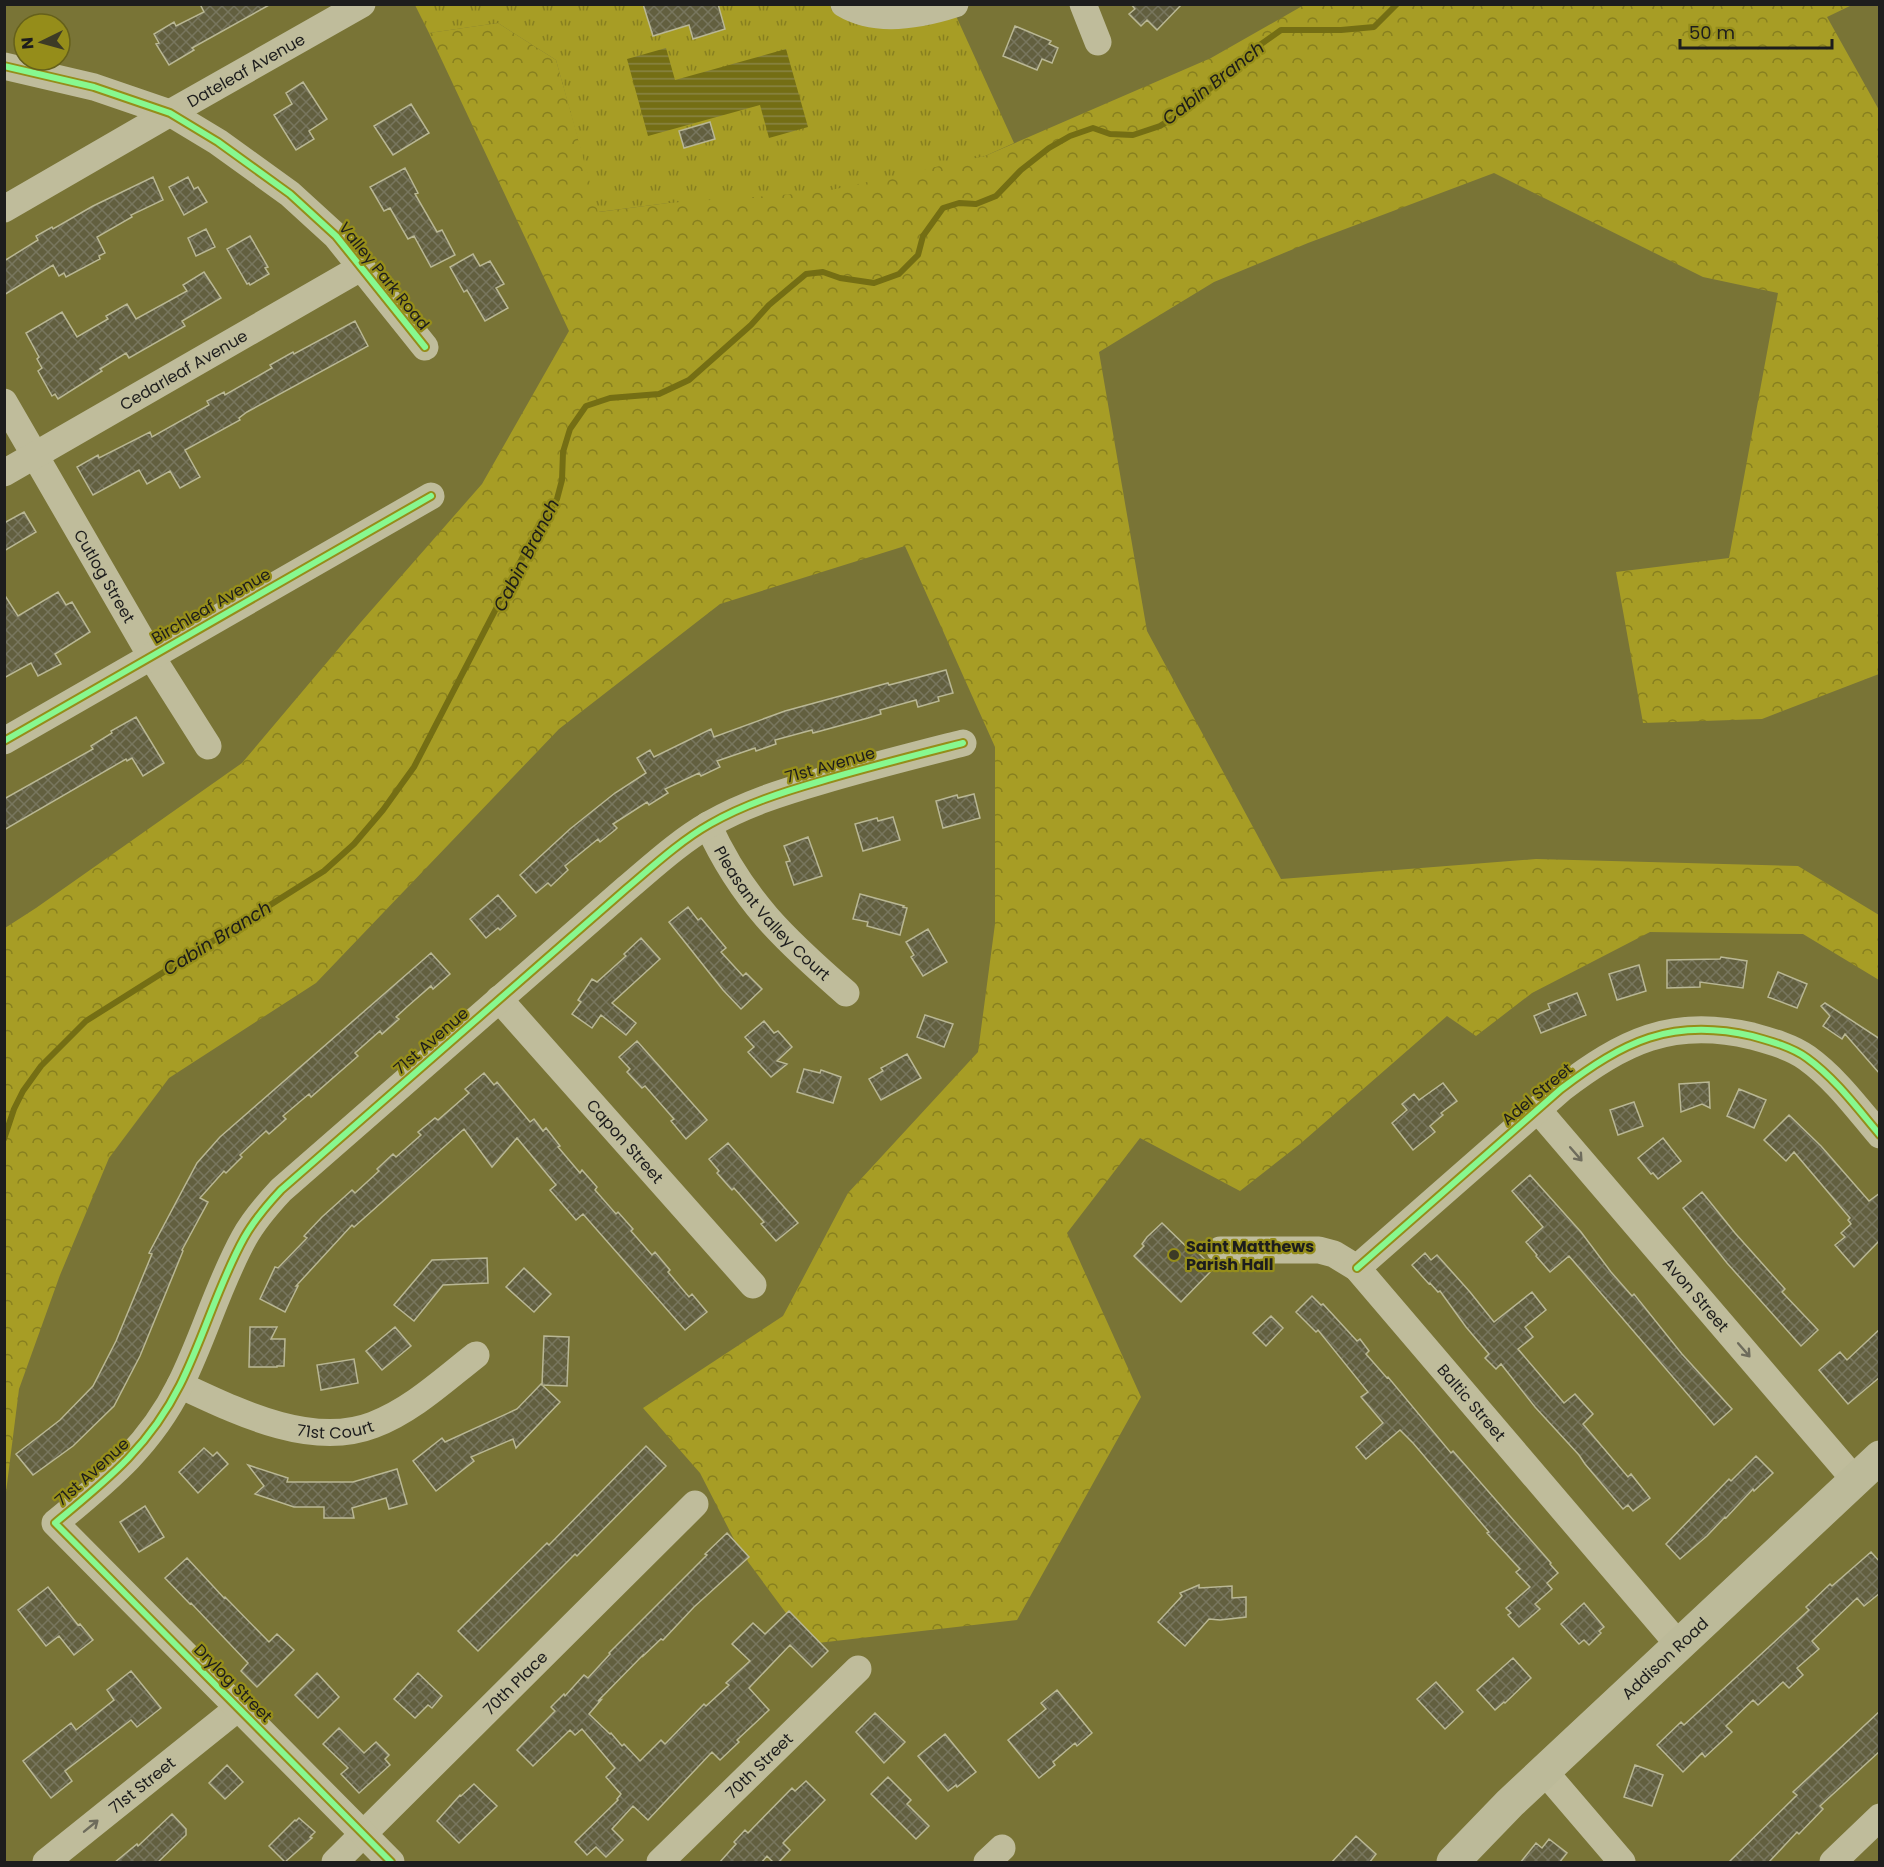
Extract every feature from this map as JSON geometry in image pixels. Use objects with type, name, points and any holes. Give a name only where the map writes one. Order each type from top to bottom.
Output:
[{"type":"main road","name":"Addison Road","points":[[1453,1863],[1510,1803],[1880,1457]]},
{"type":"street","name":"Dateleaf Avenue","points":[[4,210],[362,4]]},
{"type":"street","points":[[844,4],[865,14],[895,15],[929,12],[956,4]]},
{"type":"street","points":[[1083,4],[1098,42]]},
{"type":"street","name":"Valley Park Road","points":[[4,66],[94,87],[170,113],[227,148],[290,194],[336,236],[425,347]]},
{"type":"street","name":"Cedarleaf Avenue","points":[[4,473],[362,267]]},
{"type":"street","name":"Cutlog Street","points":[[4,402],[151,656],[208,746]]},
{"type":"street","name":"Birchleaf Avenue","points":[[4,741],[431,495]]},
{"type":"street","name":"71st Avenue","points":[[55,1523],[132,1456],[157,1424],[180,1385],[245,1236],[280,1190],[627,888],[708,825],[730,813],[787,791],[963,743]]},
{"type":"street","name":"Pleasant Valley Court","points":[[708,825],[722,856],[759,910],[800,953],[846,993]]},
{"type":"street","name":"Capon Street","points":[[499,999],[753,1285]]},
{"type":"street","name":"Adel Street","points":[[1358,1268],[1584,1072],[1628,1045],[1667,1032],[1708,1030],[1739,1033],[1764,1039],[1805,1056],[1833,1080],[1880,1135]]},
{"type":"street","name":"Avon Street","points":[[1538,1110],[1855,1480]]},
{"type":"street","name":"Baltic Street","points":[[1220,1250],[1319,1250],[1334,1254],[1358,1268],[1679,1645]]},
{"type":"street","name":"71st Court","points":[[180,1385],[211,1400],[284,1427],[313,1432],[350,1431],[372,1426],[385,1420],[422,1396],[476,1355]]},
{"type":"street","name":"70th Place","points":[[334,1863],[695,1504]]},
{"type":"street","name":"Drylog Street","points":[[55,1523],[391,1863]]},
{"type":"street","name":"70th Street","points":[[660,1863],[858,1669]]},
{"type":"street","name":"71st Street","points":[[46,1863],[238,1708]]},
{"type":"street","points":[[1544,1771],[1622,1863]]},
{"type":"street","points":[[1833,1863],[1880,1817]]},
{"type":"green space","points":[[415,5],[951,5],[1014,143],[985,156],[822,192],[668,203],[598,212],[556,60],[498,23],[429,33]]},
{"type":"green space","points":[[1304,5],[1852,5],[1827,17],[1879,110],[1879,674],[1762,719],[1643,723],[1616,572],[1729,558],[1778,293],[1703,277],[1494,173],[1308,243],[1214,282],[1099,352],[1147,631],[1281,879],[1536,859],[1798,866],[1879,915],[1879,980],[1803,934],[1650,932],[1532,993],[1476,1036],[1447,1016],[1300,1144],[1240,1191],[1140,1138],[1067,1233],[1141,1397],[1017,1620],[809,1644],[740,1551],[700,1473],[643,1408],[783,1316],[848,1193],[978,1052],[995,924],[995,747],[905,546],[720,604],[559,729],[316,983],[169,1078],[109,1158],[60,1275],[19,1389],[5,1500],[5,928],[242,763],[482,484],[569,331],[429,33],[498,23],[556,60],[599,212],[985,156],[1211,58]]},
{"type":"shaded area","points":[[666,48],[675,80],[786,49],[808,127],[769,138],[760,105],[648,136],[627,59]]},
{"type":"building","points":[[200,4],[271,4],[192,48],[194,50],[169,65],[156,44],[159,43],[154,34],[174,22],[176,26],[204,12]]},
{"type":"building","points":[[643,4],[718,4],[725,29],[693,39],[689,25],[653,36]]},
{"type":"building","points":[[1131,4],[1182,4],[1157,30],[1147,20],[1141,26],[1129,14],[1135,9]]},
{"type":"building","points":[[1015,26],[1051,41],[1049,44],[1058,48],[1052,63],[1042,59],[1037,70],[1003,56]]},
{"type":"building","points":[[303,82],[327,119],[309,131],[314,139],[296,150],[274,115],[292,104],[286,93]]},
{"type":"building","points":[[411,104],[429,133],[393,155],[374,126]]},
{"type":"building","points":[[710,122],[715,139],[684,148],[679,131]]},
{"type":"building","points":[[405,168],[418,193],[415,194],[437,232],[442,230],[455,255],[431,267],[414,236],[408,239],[390,208],[384,211],[370,187]]},
{"type":"building","points":[[153,177],[163,200],[131,215],[132,217],[97,237],[105,253],[99,256],[100,259],[66,277],[64,273],[59,276],[53,265],[4,295],[4,261],[38,240],[36,236]]},
{"type":"building","points":[[188,177],[194,189],[198,187],[207,202],[184,215],[169,187]]},
{"type":"building","points":[[206,229],[215,247],[196,256],[188,238]]},
{"type":"building","points":[[250,236],[268,267],[265,268],[269,274],[250,285],[247,284],[227,249]]},
{"type":"building","points":[[473,254],[480,266],[490,261],[504,284],[496,288],[508,308],[485,321],[467,290],[464,292],[450,267]]},
{"type":"building","points":[[204,272],[221,298],[182,321],[185,326],[129,358],[126,353],[58,399],[55,394],[52,396],[38,371],[42,368],[37,359],[39,357],[26,333],[62,312],[77,337],[108,319],[106,316],[127,304],[136,319],[187,291],[183,285]]},
{"type":"building","points":[[355,321],[368,346],[247,412],[239,418],[240,420],[185,450],[200,477],[180,488],[170,471],[147,484],[139,470],[93,495],[77,467],[150,432],[152,437],[209,405],[207,401],[224,392],[225,395],[272,368],[270,365]]},
{"type":"building","points":[[24,512],[36,532],[4,551],[4,523]]},
{"type":"building","points":[[58,592],[66,605],[72,602],[90,632],[55,654],[61,664],[38,676],[31,663],[4,678],[4,594],[18,616]]},
{"type":"building","points":[[946,670],[953,693],[938,697],[939,701],[918,707],[916,700],[880,710],[881,714],[868,718],[813,733],[812,730],[775,740],[776,744],[756,751],[755,748],[717,761],[720,767],[701,776],[699,773],[665,789],[668,793],[649,805],[647,802],[613,824],[617,828],[600,842],[598,839],[565,866],[568,870],[551,886],[548,883],[536,893],[520,875],[570,829],[615,793],[646,773],[637,758],[650,750],[654,757],[711,729],[714,737],[785,711]]},
{"type":"building","points":[[136,717],[164,763],[143,776],[132,758],[127,761],[126,759],[4,830],[4,799],[93,749],[91,746],[112,733],[111,731]]},
{"type":"building","points":[[974,794],[980,818],[943,828],[936,801],[957,795],[958,798]]},
{"type":"building","points":[[893,817],[900,840],[863,851],[855,824],[877,818],[878,821]]},
{"type":"building","points":[[808,837],[822,876],[794,885],[786,862],[790,861],[784,846]]},
{"type":"building","points":[[860,894],[907,908],[900,935],[867,926],[868,922],[853,919]]},
{"type":"building","points":[[498,895],[516,916],[500,930],[498,928],[486,938],[470,919]]},
{"type":"building","points":[[688,907],[698,920],[701,918],[726,948],[721,952],[743,976],[746,973],[762,989],[741,1009],[669,922]]},
{"type":"building","points":[[928,929],[947,962],[923,976],[911,957],[914,955],[906,942]]},
{"type":"building","points":[[641,938],[660,959],[612,1003],[636,1023],[626,1035],[601,1015],[592,1028],[572,1014],[581,1002],[578,1000],[592,979],[597,982],[626,956],[624,954]]},
{"type":"building","points":[[431,953],[450,974],[433,989],[431,986],[408,1006],[396,1017],[399,1019],[382,1034],[380,1031],[355,1053],[358,1056],[311,1097],[309,1094],[283,1116],[286,1119],[269,1134],[266,1131],[240,1155],[242,1157],[226,1173],[224,1171],[200,1198],[208,1202],[182,1250],[140,1356],[114,1406],[73,1446],[33,1475],[16,1454],[60,1420],[93,1386],[116,1341],[152,1254],[149,1253],[197,1163],[220,1137]]},
{"type":"building","points":[[1721,957],[1747,961],[1743,988],[1700,982],[1700,987],[1667,988],[1667,960],[1720,959]]},
{"type":"building","points":[[1639,965],[1646,991],[1617,1000],[1609,974]]},
{"type":"building","points":[[1778,972],[1807,984],[1797,1008],[1768,997]]},
{"type":"building","points":[[1577,993],[1586,1015],[1541,1033],[1534,1016],[1550,1009],[1548,1004]]},
{"type":"building","points":[[1825,1003],[1880,1039],[1880,1074],[1845,1034],[1842,1039],[1823,1026],[1830,1016],[1821,1006]]},
{"type":"building","points":[[925,1015],[953,1024],[944,1047],[917,1037]]},
{"type":"building","points":[[764,1021],[774,1033],[778,1031],[792,1047],[777,1061],[787,1064],[771,1077],[748,1052],[754,1047],[745,1037]]},
{"type":"building","points":[[637,1041],[707,1120],[686,1139],[671,1121],[674,1119],[645,1086],[642,1088],[627,1072],[630,1069],[619,1057]]},
{"type":"building","points":[[907,1054],[921,1078],[881,1100],[869,1079],[883,1071],[881,1068]]},
{"type":"building","points":[[804,1069],[820,1073],[821,1070],[841,1077],[833,1103],[797,1092]]},
{"type":"building","points":[[484,1073],[494,1085],[497,1082],[530,1122],[534,1119],[543,1131],[546,1128],[560,1146],[558,1147],[580,1173],[582,1170],[597,1187],[595,1190],[633,1229],[631,1231],[652,1255],[655,1252],[689,1297],[692,1294],[707,1312],[685,1330],[583,1214],[576,1220],[550,1190],[556,1185],[517,1138],[492,1167],[464,1129],[354,1227],[352,1225],[296,1286],[298,1286],[285,1312],[260,1299],[275,1267],[278,1268],[307,1238],[304,1236],[322,1217],[352,1190],[355,1193],[379,1171],[377,1169],[393,1154],[396,1157],[421,1135],[418,1132],[435,1118],[438,1120],[469,1093],[465,1089]]},
{"type":"building","points":[[1709,1082],[1710,1108],[1702,1104],[1681,1112],[1679,1084]]},
{"type":"building","points":[[1443,1083],[1457,1101],[1441,1113],[1443,1115],[1430,1126],[1435,1132],[1413,1150],[1392,1123],[1407,1110],[1402,1104],[1414,1094],[1419,1100]]},
{"type":"building","points":[[1739,1089],[1766,1100],[1754,1128],[1727,1116]]},
{"type":"building","points":[[1634,1102],[1643,1126],[1618,1135],[1610,1110]]},
{"type":"building","points":[[1789,1115],[1821,1146],[1869,1201],[1880,1193],[1880,1240],[1854,1267],[1835,1245],[1845,1237],[1841,1233],[1851,1224],[1848,1220],[1850,1218],[1794,1152],[1786,1161],[1764,1140]]},
{"type":"building","points":[[1663,1138],[1681,1161],[1658,1179],[1638,1158]]},
{"type":"building","points":[[728,1143],[798,1223],[776,1241],[761,1224],[764,1222],[734,1188],[732,1190],[717,1173],[719,1171],[709,1159]]},
{"type":"building","points":[[1530,1175],[1581,1232],[1611,1272],[1632,1296],[1634,1294],[1682,1354],[1732,1409],[1714,1425],[1569,1256],[1550,1272],[1536,1256],[1526,1242],[1543,1227],[1512,1191]]},
{"type":"building","points":[[1702,1192],[1785,1289],[1782,1292],[1818,1330],[1801,1346],[1727,1263],[1683,1208]]},
{"type":"building","points":[[1162,1223],[1192,1252],[1194,1249],[1214,1268],[1181,1302],[1134,1256],[1144,1246],[1142,1244],[1147,1237]]},
{"type":"building","points":[[1425,1253],[1431,1260],[1437,1255],[1494,1322],[1532,1292],[1546,1310],[1525,1327],[1533,1337],[1518,1349],[1564,1403],[1575,1394],[1593,1414],[1583,1424],[1628,1477],[1631,1474],[1650,1498],[1633,1511],[1628,1505],[1623,1509],[1501,1364],[1496,1369],[1485,1358],[1489,1354],[1440,1291],[1438,1292],[1429,1284],[1412,1265]]},
{"type":"building","points":[[487,1258],[488,1283],[443,1285],[414,1321],[394,1305],[432,1260]]},
{"type":"building","points":[[524,1268],[551,1294],[534,1312],[506,1287]]},
{"type":"building","points":[[1312,1296],[1321,1305],[1323,1304],[1357,1341],[1360,1339],[1369,1351],[1366,1354],[1558,1573],[1547,1583],[1552,1589],[1535,1604],[1540,1609],[1519,1627],[1508,1615],[1511,1613],[1506,1608],[1530,1587],[1516,1572],[1520,1569],[1487,1533],[1489,1532],[1413,1443],[1400,1430],[1366,1459],[1356,1447],[1383,1423],[1361,1397],[1368,1392],[1318,1330],[1316,1332],[1296,1312]]},
{"type":"building","points":[[1271,1316],[1283,1328],[1266,1346],[1253,1333]]},
{"type":"building","points":[[250,1327],[277,1327],[271,1339],[285,1339],[284,1366],[249,1367]]},
{"type":"building","points":[[395,1327],[411,1346],[382,1370],[366,1351]]},
{"type":"building","points":[[1880,1329],[1880,1377],[1848,1404],[1819,1370],[1840,1352],[1847,1360]]},
{"type":"building","points":[[544,1336],[569,1337],[567,1386],[542,1385]]},
{"type":"building","points":[[354,1359],[358,1383],[321,1390],[317,1365]]},
{"type":"building","points":[[541,1384],[560,1402],[516,1448],[513,1439],[471,1457],[474,1461],[436,1491],[413,1461],[442,1438],[445,1442],[517,1409]]},
{"type":"building","points":[[646,1446],[666,1466],[478,1651],[458,1631],[547,1543],[549,1545]]},
{"type":"building","points":[[204,1448],[213,1456],[217,1452],[228,1464],[198,1493],[179,1472]]},
{"type":"building","points":[[1756,1456],[1773,1473],[1754,1491],[1753,1489],[1726,1518],[1680,1559],[1666,1544],[1729,1479],[1731,1481]]},
{"type":"building","points":[[248,1465],[288,1478],[287,1482],[353,1482],[397,1469],[407,1504],[389,1509],[386,1498],[352,1508],[354,1518],[324,1518],[324,1507],[294,1507],[255,1494],[264,1486]]},
{"type":"building","points":[[145,1506],[164,1537],[139,1552],[120,1522]]},
{"type":"building","points":[[727,1533],[749,1557],[694,1607],[663,1640],[661,1639],[643,1655],[598,1701],[601,1700],[589,1714],[640,1761],[661,1740],[665,1744],[704,1704],[706,1706],[729,1685],[726,1683],[750,1661],[732,1644],[753,1623],[765,1634],[789,1611],[828,1651],[812,1667],[790,1645],[749,1688],[769,1710],[737,1740],[739,1742],[720,1760],[712,1752],[648,1820],[633,1806],[612,1829],[623,1840],[606,1857],[596,1847],[587,1855],[575,1842],[618,1800],[621,1794],[606,1777],[615,1768],[582,1729],[575,1735],[570,1730],[533,1766],[517,1750],[555,1711],[551,1707],[564,1694],[565,1696],[584,1675],[588,1678],[609,1653]]},
{"type":"building","points":[[1871,1552],[1880,1562],[1880,1593],[1864,1606],[1857,1598],[1812,1641],[1819,1649],[1797,1668],[1803,1675],[1789,1688],[1783,1682],[1758,1705],[1753,1700],[1726,1726],[1732,1732],[1705,1757],[1702,1753],[1683,1772],[1657,1745],[1681,1722],[1684,1725],[1809,1610],[1806,1607],[1830,1584],[1832,1586]]},
{"type":"building","points":[[187,1558],[269,1642],[277,1634],[294,1650],[257,1687],[241,1671],[248,1663],[165,1578]]},
{"type":"building","points":[[1199,1585],[1199,1588],[1232,1586],[1232,1598],[1246,1597],[1246,1617],[1209,1619],[1185,1646],[1158,1622],[1182,1596],[1180,1593]]},
{"type":"building","points":[[48,1587],[93,1640],[74,1655],[59,1636],[46,1646],[18,1610]]},
{"type":"building","points":[[1584,1603],[1604,1627],[1589,1645],[1584,1640],[1579,1644],[1561,1624]]},
{"type":"building","points":[[1513,1658],[1531,1678],[1495,1710],[1477,1690]]},
{"type":"building","points":[[131,1671],[161,1708],[137,1727],[131,1720],[65,1771],[72,1781],[51,1798],[23,1761],[71,1723],[76,1730],[114,1700],[107,1690]]},
{"type":"building","points":[[317,1673],[339,1697],[318,1718],[295,1695]]},
{"type":"building","points":[[418,1673],[442,1696],[432,1708],[428,1705],[415,1718],[394,1699]]},
{"type":"building","points":[[1436,1682],[1463,1712],[1445,1729],[1417,1699]]},
{"type":"building","points":[[1057,1690],[1092,1733],[1077,1746],[1075,1743],[1053,1762],[1055,1765],[1039,1778],[1008,1740],[1046,1709],[1041,1703]]},
{"type":"building","points":[[1880,1711],[1880,1751],[1820,1806],[1823,1809],[1799,1834],[1797,1832],[1768,1863],[1728,1863],[1797,1795],[1793,1792]]},
{"type":"building","points":[[875,1713],[905,1742],[884,1763],[856,1732]]},
{"type":"building","points":[[339,1728],[364,1753],[376,1742],[389,1755],[385,1759],[390,1765],[359,1793],[341,1774],[348,1768],[323,1744]]},
{"type":"building","points":[[945,1734],[976,1772],[948,1791],[918,1756]]},
{"type":"building","points":[[227,1765],[243,1782],[225,1799],[209,1783]]},
{"type":"building","points":[[1635,1765],[1663,1775],[1652,1806],[1624,1797]]},
{"type":"building","points":[[888,1777],[911,1800],[907,1804],[929,1826],[916,1839],[871,1794]]},
{"type":"building","points":[[806,1781],[825,1800],[783,1843],[790,1850],[778,1863],[774,1863],[767,1856],[761,1863],[719,1863],[745,1830],[748,1833],[792,1788],[795,1791]]},
{"type":"building","points":[[474,1784],[497,1806],[459,1843],[437,1821],[460,1795]]},
{"type":"building","points":[[172,1814],[186,1829],[186,1835],[157,1863],[114,1863],[137,1844],[138,1846]]},
{"type":"building","points":[[299,1818],[315,1832],[310,1837],[312,1838],[285,1862],[269,1846]]},
{"type":"building","points":[[1356,1836],[1376,1854],[1369,1863],[1331,1863]]},
{"type":"building","points":[[1549,1839],[1567,1853],[1559,1863],[1520,1863],[1536,1843],[1542,1848]]},
{"type":"waterway","name":"Cabin Branch","points":[[4,1139],[23,1091],[41,1066],[86,1021],[324,871],[354,844],[383,810],[414,767],[529,545],[557,499],[562,480],[563,452],[570,429],[586,406],[610,398],[659,394],[689,380],[751,325],[769,305],[806,274],[823,272],[840,278],[874,283],[899,274],[918,255],[923,236],[943,208],[959,203],[976,204],[996,196],[1021,170],[1049,148],[1070,136],[1093,128],[1110,134],[1133,135],[1160,126],[1184,111],[1250,52],[1281,30],[1341,30],[1374,27],[1397,4]]},
{"type":"cycle path","points":[[4,66],[94,87],[170,113],[218,142],[290,194],[336,236],[425,347]]},
{"type":"cycle path","points":[[4,741],[431,496]]},
{"type":"cycle path","points":[[391,1862],[55,1523],[109,1477],[141,1445],[155,1427],[180,1385],[226,1274],[244,1238],[256,1219],[281,1190],[627,888],[688,838],[737,810],[807,785],[963,743]]},
{"type":"cycle path","points":[[1357,1268],[1561,1089],[1584,1072],[1627,1047],[1672,1032],[1723,1031],[1773,1042],[1801,1054],[1846,1094],[1880,1135]]},
{"type":"place","name":"Saint Matthews Parish Hall","points":[[1174,1255]]}]
